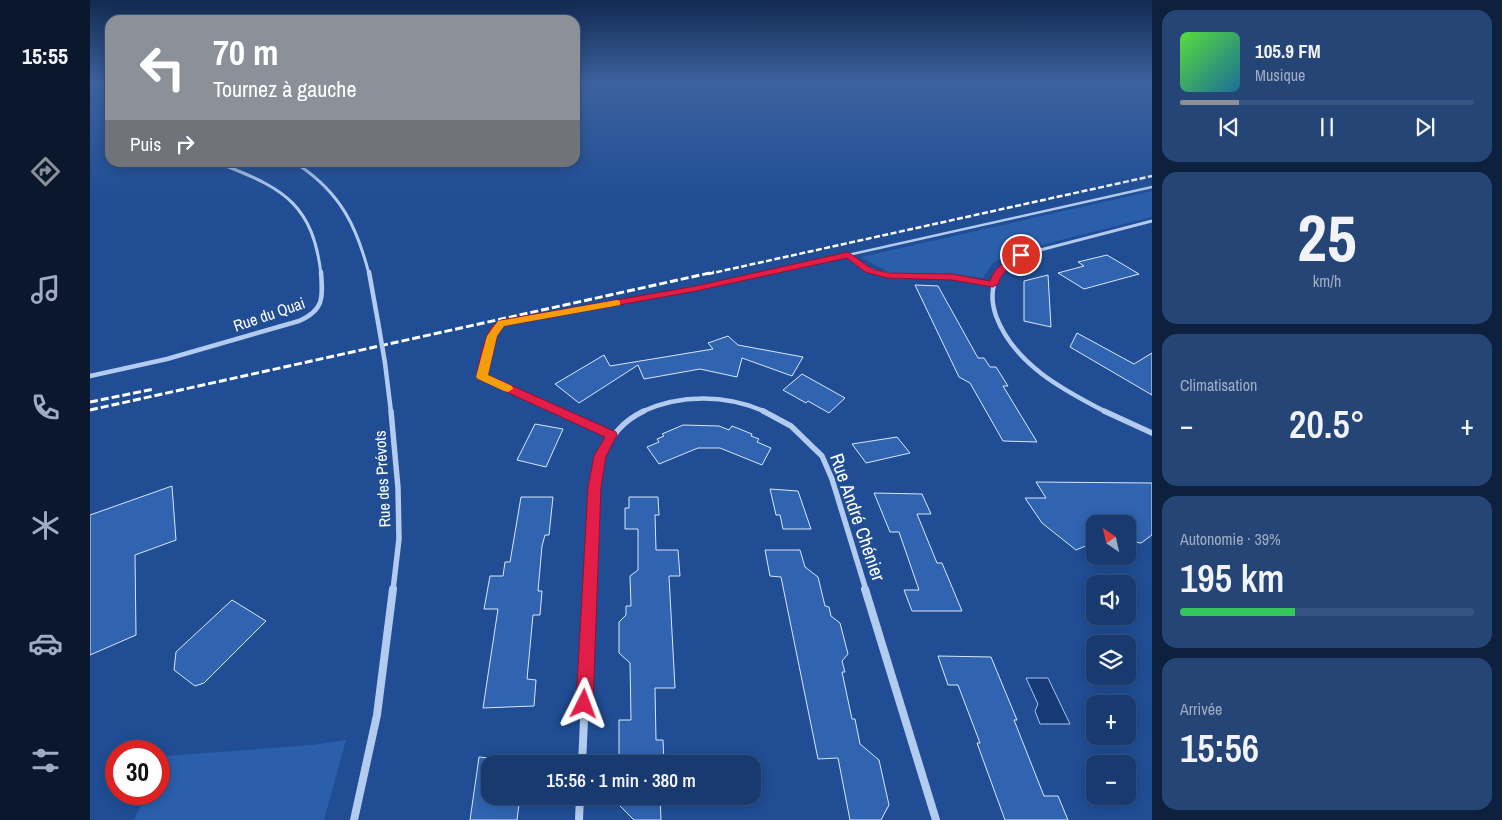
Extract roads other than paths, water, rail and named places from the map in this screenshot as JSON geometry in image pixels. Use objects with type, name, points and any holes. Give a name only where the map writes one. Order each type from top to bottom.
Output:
[{"type":"street","name":"Rue du Quai","points":[[90,376],[167,359],[299,320],[316,312],[321,302],[323,289],[318,245],[307,221],[299,209],[285,195],[264,182],[229,167]]},
{"type":"street","name":"Rue des Prévots","points":[[302,167],[320,180],[338,200],[354,226],[370,273],[385,363],[395,443],[399,539],[377,714],[354,820]]},
{"type":"street","points":[[1152,221],[1021,255],[1002,268],[996,275],[991,298],[994,315],[1009,342],[1023,357],[1049,379],[1074,394],[1152,433]]},
{"type":"street","name":"Rue André Chénier","points":[[582,755],[594,487],[600,456],[612,435],[625,421],[642,411],[669,400],[699,397],[736,401],[767,411],[800,432],[824,458],[936,820]]},
{"type":"street","points":[[579,820],[580,805]]},
{"type":"lane","points":[[612,435],[482,377],[492,336],[501,323],[696,289],[1152,186]]},
{"type":"lane","points":[[848,255],[868,270],[887,276],[952,277],[993,284]]},
{"type":"railway","points":[[708,274],[1152,176]]},
{"type":"railway","points":[[90,410],[714,272]]},
{"type":"railway","points":[[90,402],[154,389]]}]
